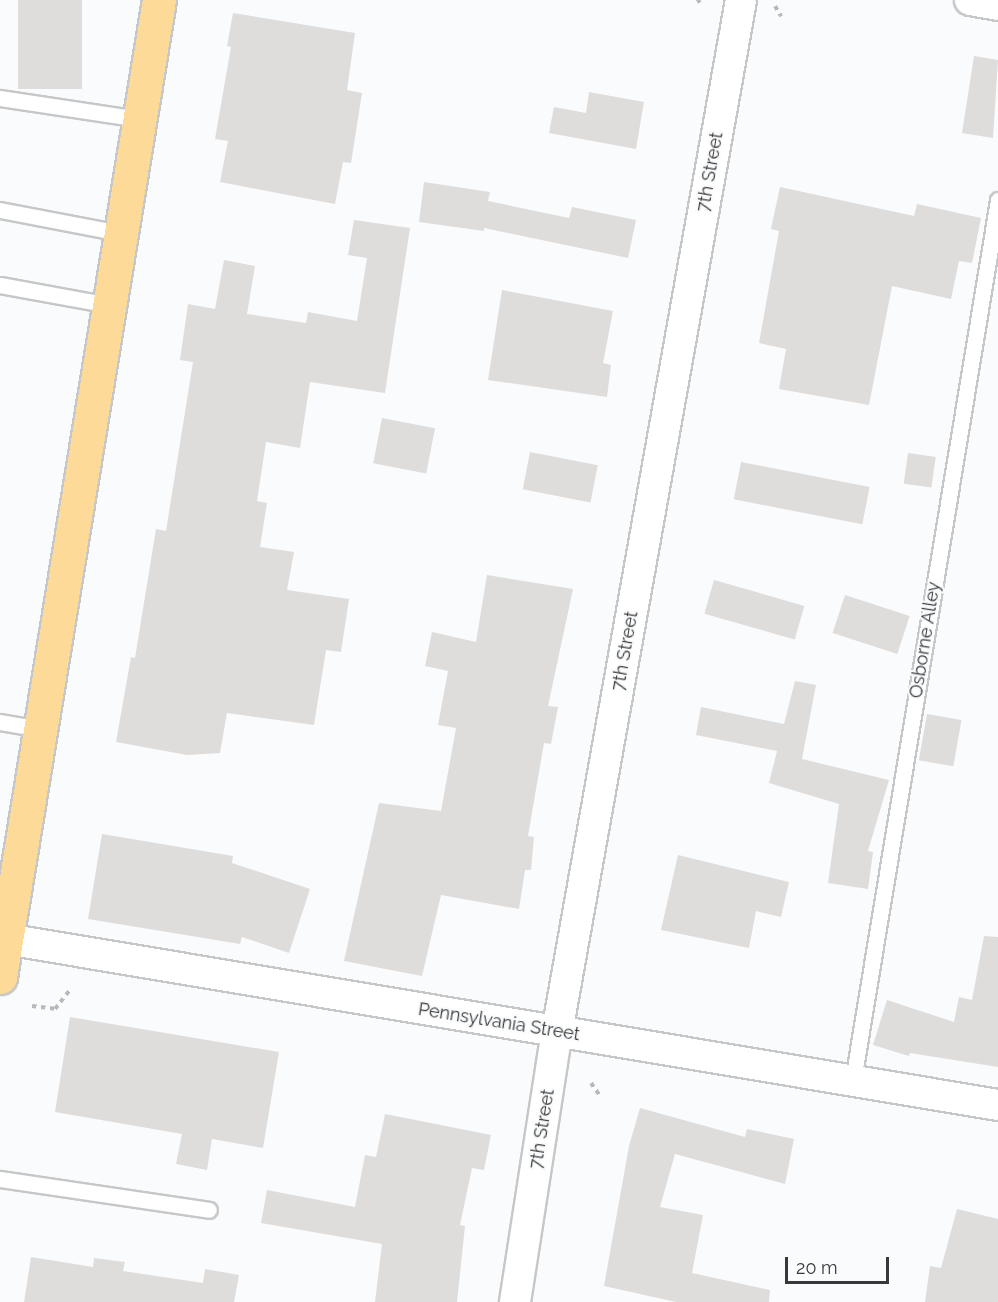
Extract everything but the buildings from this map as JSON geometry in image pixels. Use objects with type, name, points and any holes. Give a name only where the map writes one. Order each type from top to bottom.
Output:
[{"type":"main road","points":[[0,977],[3,938],[41,729],[159,0]]},
{"type":"street","name":"7th Street","points":[[515,1302],[557,1032],[741,0]]},
{"type":"street","points":[[970,0],[998,5]]},
{"type":"street","name":"Pennsylvania Street","points":[[3,938],[998,1105]]},
{"type":"lane","points":[[0,98],[139,119]]},
{"type":"lane","name":"Osborne Alley","points":[[853,1080],[998,200]]},
{"type":"lane","points":[[0,210],[121,233]]},
{"type":"lane","points":[[0,285],[110,305]]},
{"type":"lane","points":[[0,722],[41,729]]},
{"type":"lane","points":[[0,1179],[209,1210]]},
{"type":"path","points":[[32,1006],[55,1009],[69,991]]},
{"type":"path","points":[[591,1083],[600,1096]]}]
